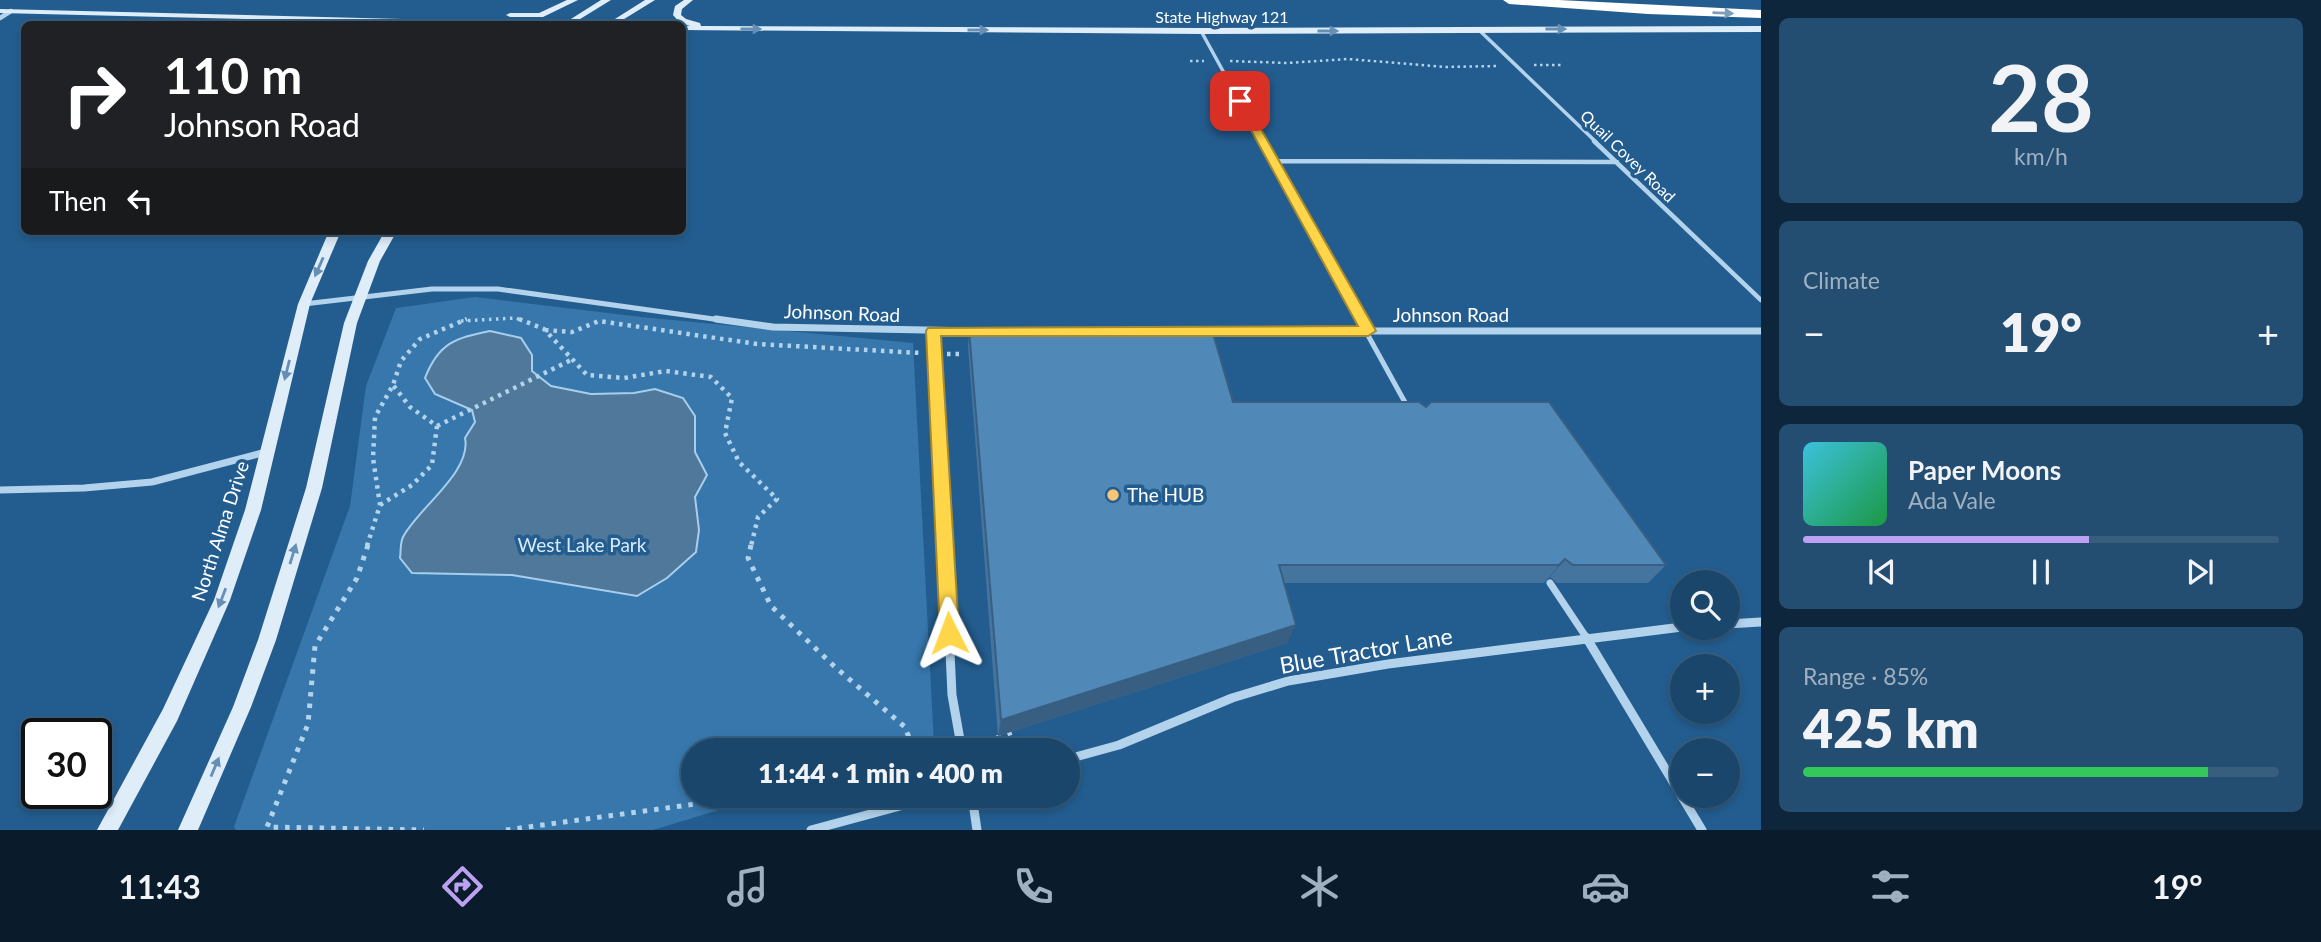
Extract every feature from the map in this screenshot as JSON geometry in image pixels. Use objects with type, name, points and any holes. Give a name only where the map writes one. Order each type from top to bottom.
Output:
[{"type":"highway","points":[[1508,0],[1648,10],[1761,14]]},
{"type":"main road","points":[[302,19],[373,13],[540,15],[574,0]]},
{"type":"main road","points":[[572,21],[607,0]]},
{"type":"main road","points":[[616,21],[651,0]]},
{"type":"main road","points":[[684,21],[679,19],[678,8],[689,0]]},
{"type":"main road","points":[[0,11],[391,21]]},
{"type":"main road","points":[[686,22],[718,29]]},
{"type":"main road","name":"State Highway 121","points":[[686,29],[1201,32],[1761,29]]},
{"type":"main road","name":"North Alma Drive","points":[[107,830],[170,715],[222,600],[253,510],[304,304],[333,235]]},
{"type":"main road","points":[[188,830],[249,689],[281,595],[314,486],[331,415],[341,354],[374,257],[388,235]]},
{"type":"street","points":[[0,18],[11,11]]},
{"type":"street","name":"Johnson Road","points":[[304,304],[432,289],[498,289],[753,325],[841,330],[988,331]]},
{"type":"street","points":[[934,331],[952,695],[960,738]]},
{"type":"street","name":"Johnson Road","points":[[1192,331],[1761,331]]},
{"type":"street","points":[[0,490],[57,490],[137,484],[267,452]]},
{"type":"street","points":[[1740,623],[1761,622]]},
{"type":"street","name":"Blue Tractor Lane","points":[[1080,756],[1119,745],[1232,698],[1288,681],[1388,664],[1670,628]]},
{"type":"street","points":[[1586,637],[1702,830]]},
{"type":"street","points":[[811,830],[893,808]]},
{"type":"street","points":[[974,808],[977,830]]},
{"type":"lane","name":"Quail Covey Road","points":[[1479,30],[1761,300]]},
{"type":"lane","points":[[1201,32],[1409,409]]},
{"type":"lane","points":[[1273,161],[1617,162]]},
{"type":"lane","points":[[1550,583],[1586,637]]},
{"type":"path","points":[[1229,61],[1287,63],[1348,59],[1445,67],[1507,66]]},
{"type":"path","points":[[1190,61],[1208,61]]},
{"type":"path","points":[[1528,66],[1561,65]]},
{"type":"path","points":[[424,830],[267,827],[308,724],[315,646],[358,578],[380,505],[373,458],[375,417],[393,385],[401,361],[420,339],[443,327],[467,319],[516,318],[544,329],[572,332],[599,321],[622,323]]},
{"type":"path","points":[[544,329],[587,375],[624,378],[666,371],[712,377],[732,398],[725,433],[739,462],[777,499],[758,517],[748,558],[771,606],[834,666],[905,727],[909,738]]},
{"type":"path","points":[[437,426],[571,360]]},
{"type":"path","points":[[393,385],[410,407],[437,426]]},
{"type":"path","points":[[380,505],[412,485],[432,465],[437,426]]},
{"type":"path","points":[[997,738],[1018,730]]},
{"type":"path","points":[[506,830],[681,806]]},
{"type":"green space","name":"West Lake Park","points":[[475,297],[641,317],[913,343],[934,738],[681,738],[681,808],[725,808],[653,830],[236,830],[234,827],[350,506],[366,386],[396,308]]},
{"type":"shaded area","points":[[490,331],[521,338],[532,355],[532,371],[551,386],[591,394],[634,393],[655,389],[683,398],[695,416],[695,452],[707,475],[695,497],[699,530],[696,552],[667,578],[637,596],[512,575],[412,573],[400,558],[403,537],[452,477],[465,451],[465,438],[475,422],[472,410],[435,394],[425,378],[436,356],[443,349],[458,339]]},
{"type":"building","points":[[969,329],[1212,330],[1233,402],[1419,402],[1426,407],[1431,402],[1549,402],[1666,565],[1573,565],[1565,559],[1559,565],[1279,565],[1296,625],[1001,720]]},
{"type":"place","name":"The HUB","points":[[1113,495]]},
{"type":"route","points":[[949,633],[934,331],[1368,331],[1240,101]]}]
